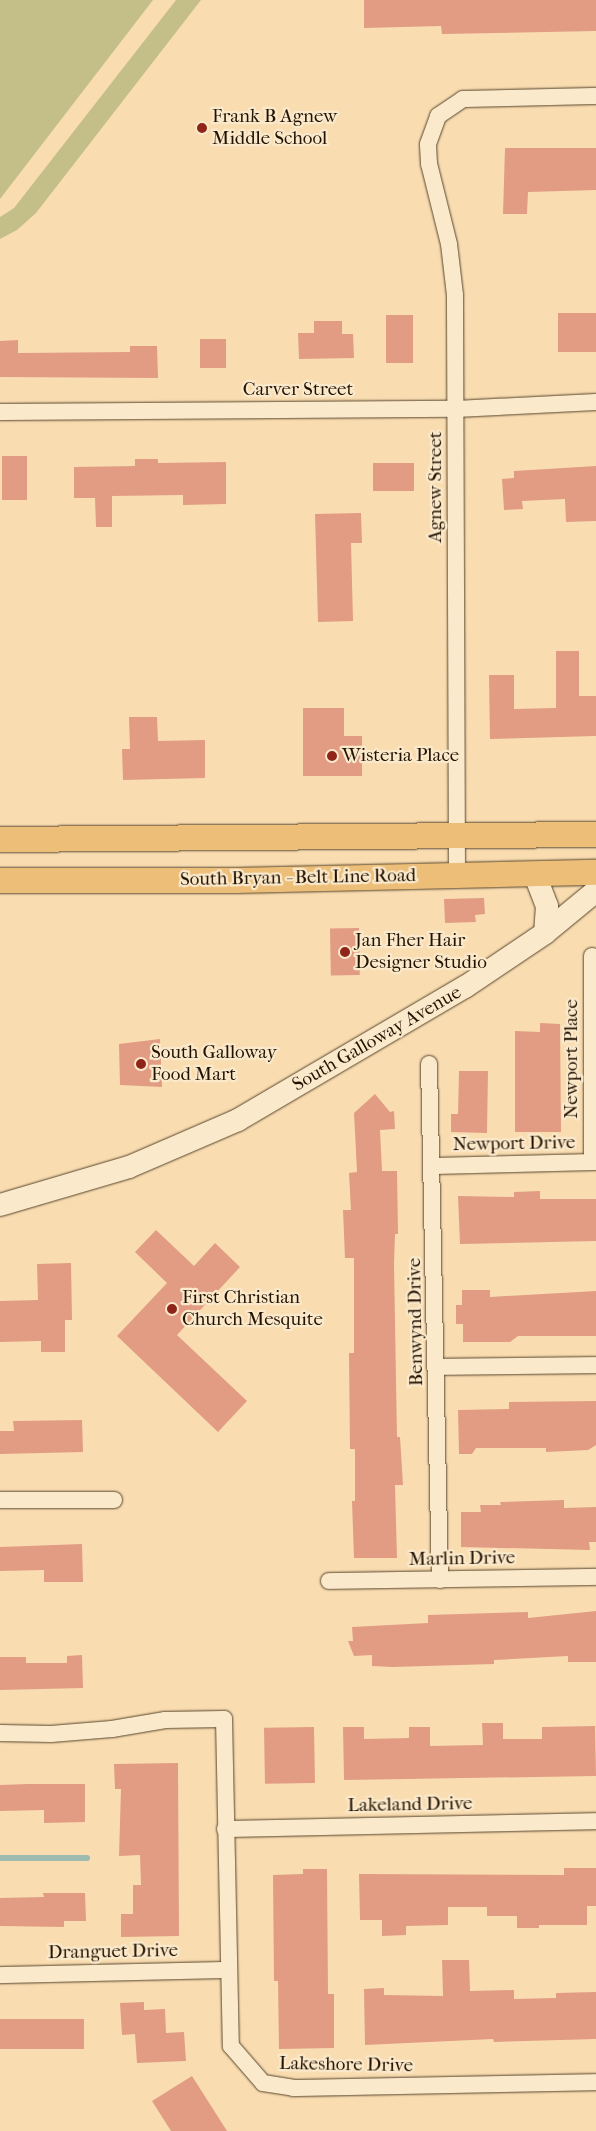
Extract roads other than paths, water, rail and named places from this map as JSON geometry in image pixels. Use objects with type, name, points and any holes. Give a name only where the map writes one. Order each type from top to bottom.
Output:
[{"type":"main road","name":"South Bryan - Belt Line Road","points":[[0,839],[596,834]]},
{"type":"main road","points":[[236,838],[236,880]]},
{"type":"main road","name":"South Bryan - Belt Line Road","points":[[0,880],[236,880],[535,875],[596,872]]},
{"type":"main road","points":[[535,875],[547,906],[545,933]]},
{"type":"main road","name":"South Galloway Avenue","points":[[0,1205],[129,1167],[238,1120],[435,1007],[545,933],[596,891]]},
{"type":"street","name":"Agnew Street","points":[[457,876],[454,275],[428,154],[433,124],[447,108],[475,97],[596,96]]},
{"type":"street","name":"Carver Street","points":[[0,412],[456,409],[596,402]]},
{"type":"street","name":"Newport Place","points":[[592,956],[594,1162]]},
{"type":"street","name":"Benwynd Drive","points":[[429,1064],[440,1580]]},
{"type":"street","name":"Newport Drive","points":[[432,1166],[594,1162]]},
{"type":"street","points":[[436,1367],[596,1365]]},
{"type":"street","points":[[0,1500],[114,1500]]},
{"type":"street","name":"Marlin Drive","points":[[329,1581],[596,1577]]},
{"type":"street","name":"Lakeshore Drive","points":[[0,1734],[51,1734],[112,1729],[165,1720],[224,1719],[227,1970],[231,2046],[244,2065],[263,2083],[293,2088],[596,2082]]},
{"type":"street","name":"Lakeland Drive","points":[[225,1829],[596,1821]]},
{"type":"street","name":"Dranguet Drive","points":[[0,1975],[227,1970]]},
{"type":"waterway","points":[[0,1858],[87,1858]]},
{"type":"place","name":"Frank B Agnew Middle School","points":[[202,128]]},
{"type":"place","name":"Wisteria Place","points":[[332,756]]},
{"type":"place","name":"Jan Fher Hair Designer Studio","points":[[345,952]]},
{"type":"place","name":"South Galloway Food Mart","points":[[141,1064]]},
{"type":"place","name":"First Christian Church Mesquite","points":[[172,1309]]}]
